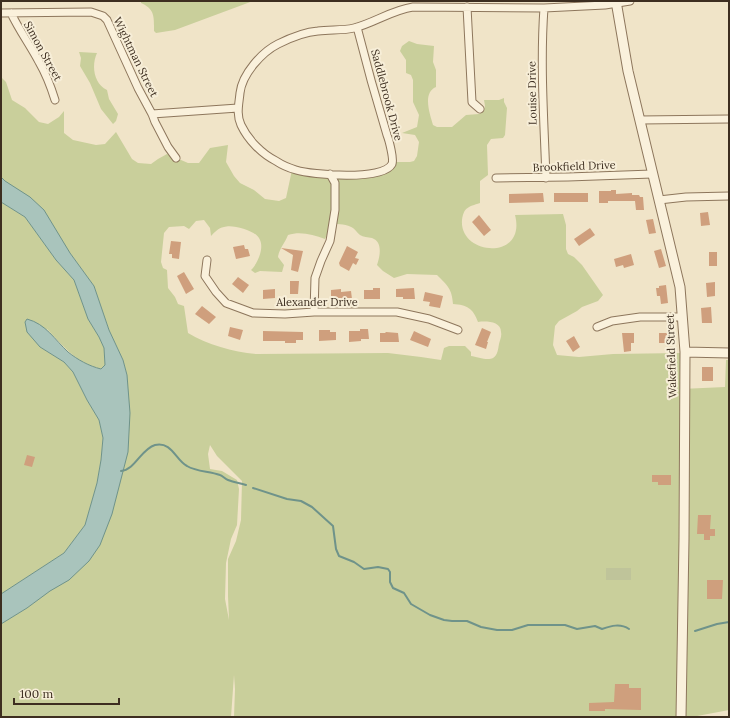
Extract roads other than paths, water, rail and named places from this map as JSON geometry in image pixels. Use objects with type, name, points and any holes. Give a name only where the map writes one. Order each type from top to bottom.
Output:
[{"type":"street","points":[[314,312],[316,278],[321,261],[330,241],[335,210],[335,183],[330,174],[295,170],[275,161],[264,154],[254,144],[240,124],[238,108],[241,90],[245,78],[255,62],[269,49],[278,44],[313,31],[345,30],[407,8],[544,8],[605,6],[616,2],[630,1]]},
{"type":"street","name":"Wakefield Street","points":[[616,2],[628,71],[678,279],[682,317],[685,352],[681,717]]},
{"type":"street","points":[[467,8],[472,102],[480,109]]},
{"type":"street","name":"Louise Drive","points":[[544,8],[542,30],[546,178]]},
{"type":"street","name":"Wightman Street","points":[[1,13],[91,12],[103,16],[108,20],[138,88],[168,147],[176,158]]},
{"type":"street","name":"Simon Street","points":[[11,13],[39,61],[55,100]]},
{"type":"street","name":"Saddlebrook Drive","points":[[330,174],[368,174],[385,170],[393,162],[389,140],[372,86],[357,27]]},
{"type":"street","name":"Wightman Street","points":[[152,114],[238,108]]},
{"type":"street","points":[[640,120],[729,119]]},
{"type":"street","name":"Brookfield Drive","points":[[496,178],[546,178],[652,174]]},
{"type":"street","points":[[659,200],[686,197],[729,196]]},
{"type":"street","name":"Alexander Drive","points":[[207,260],[205,276],[216,292],[226,303],[253,313],[286,314],[314,312],[397,312],[429,319],[458,330]]},
{"type":"street","points":[[597,327],[612,321],[640,317],[682,317]]},
{"type":"street","points":[[685,352],[729,353]]},
{"type":"water","points":[[1,177],[30,197],[44,210],[70,253],[94,286],[109,330],[123,360],[127,375],[130,413],[128,452],[112,514],[100,545],[89,561],[69,580],[1,624],[1,594],[64,553],[85,525],[97,483],[103,438],[99,420],[73,372],[64,362],[40,347],[27,332],[25,322],[27,319],[34,321],[45,328],[68,352],[76,358],[101,369],[105,365],[104,348],[88,319],[74,280],[56,260],[25,217],[1,202]]},
{"type":"waterway","points":[[121,471],[130,467],[150,447],[161,445],[170,449],[183,463],[191,468],[221,475],[228,480],[246,485]]},
{"type":"waterway","points":[[253,488],[287,499],[301,501],[312,507],[333,526],[336,549],[339,556],[354,562],[364,569],[378,567],[388,569],[390,572],[390,582],[393,588],[404,593],[411,604],[430,615],[444,620],[467,621],[481,627],[497,630],[512,630],[528,625],[565,625],[577,629],[595,626],[602,629],[612,626],[622,626],[629,629]]},
{"type":"waterway","points":[[695,631],[729,622]]}]
